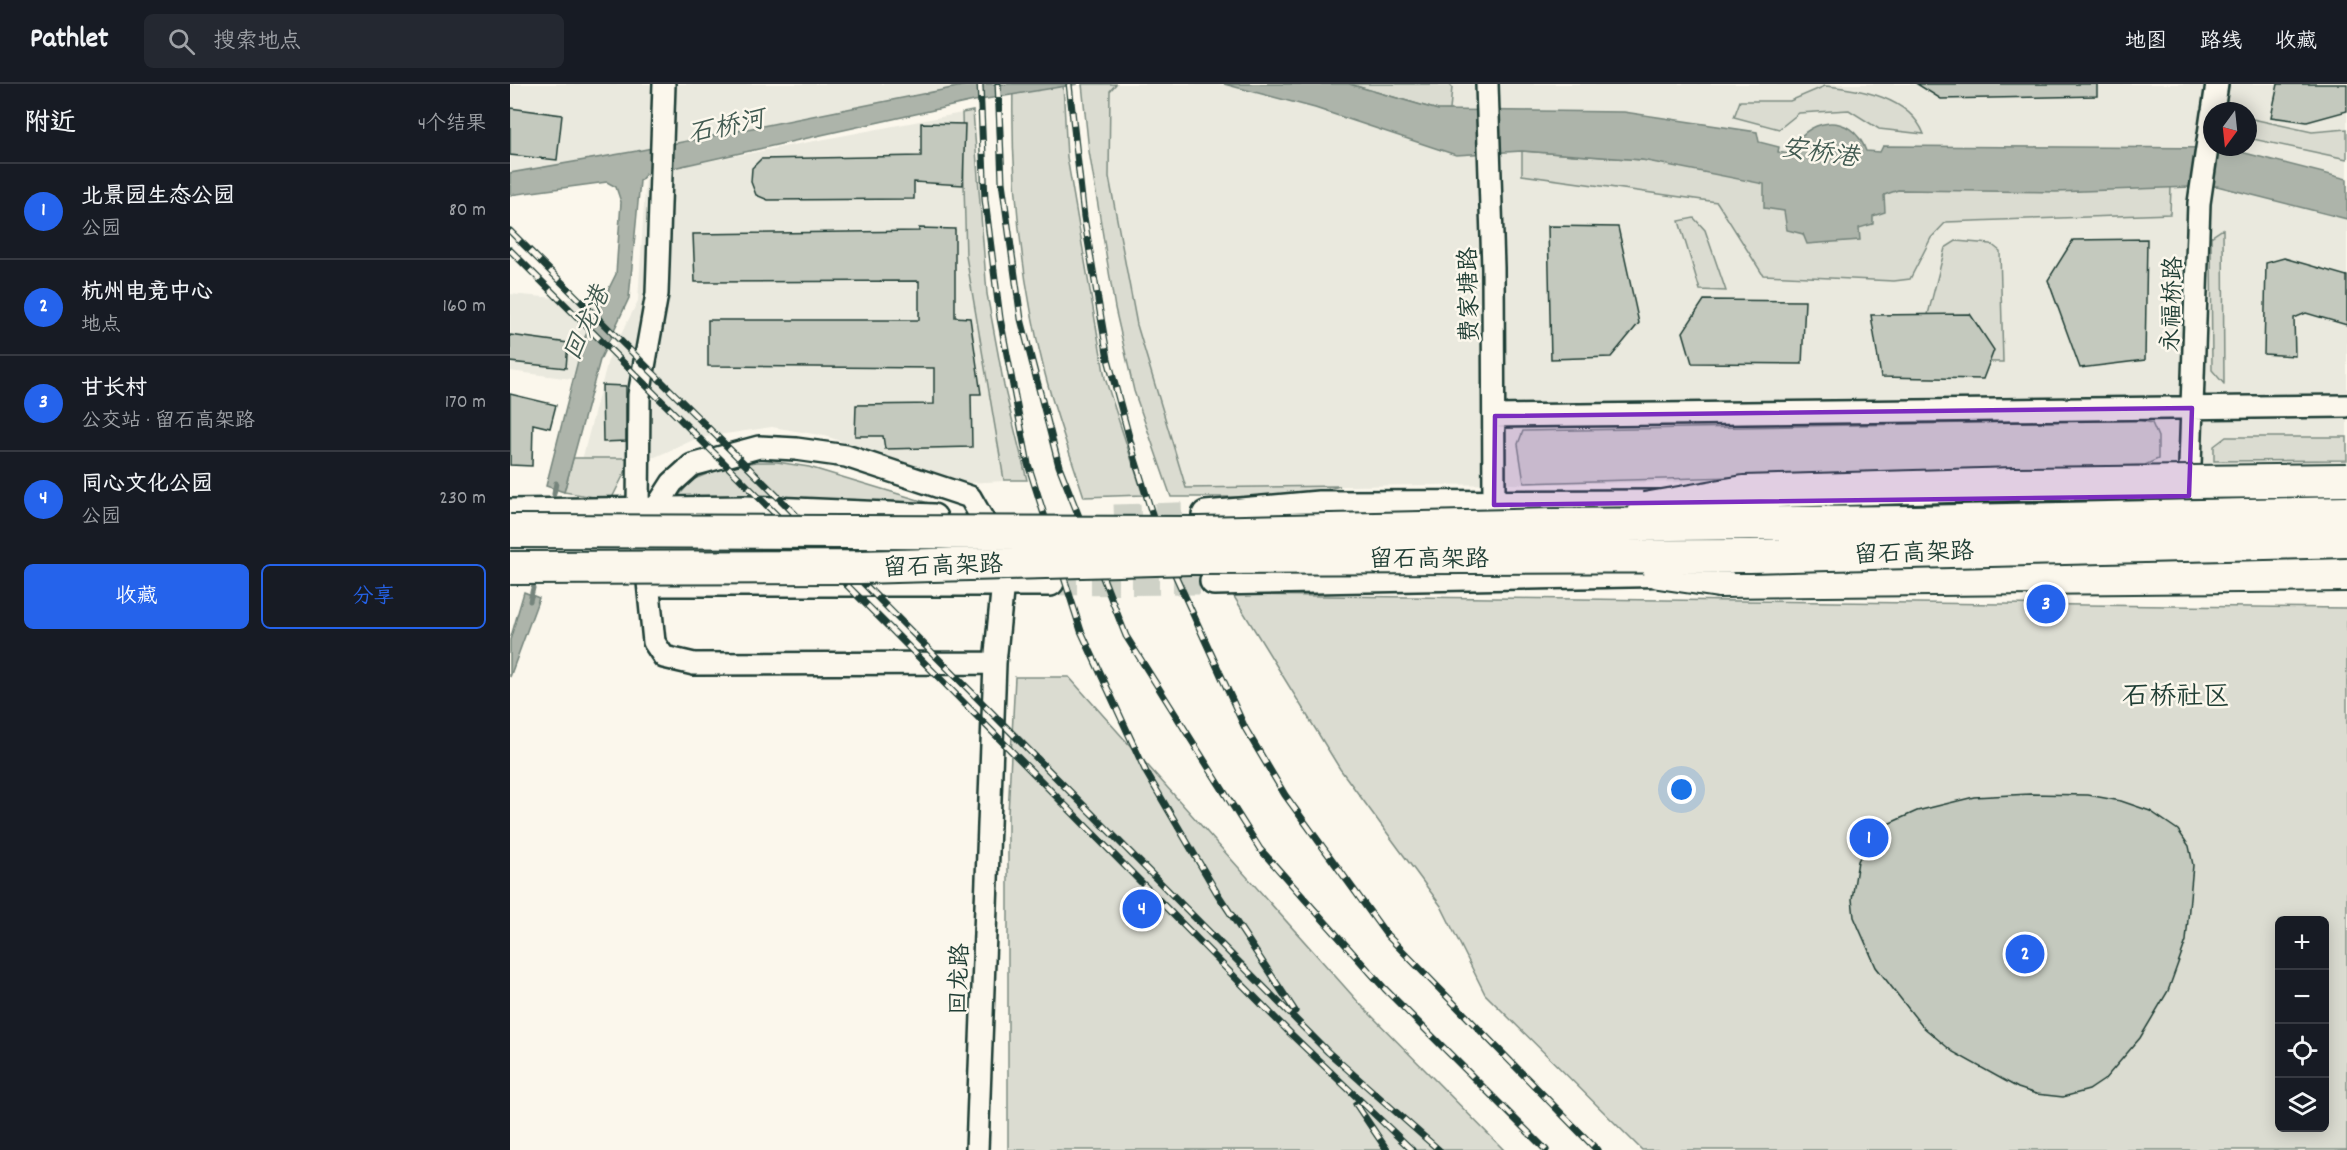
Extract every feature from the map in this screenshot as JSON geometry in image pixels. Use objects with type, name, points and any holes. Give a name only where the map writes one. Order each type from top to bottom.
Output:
[{"type":"highway","points":[[1554,525],[1744,492],[2015,484],[2347,480]]},
{"type":"highway","name":"留石高架路","points":[[510,531],[1199,533],[1554,525],[1914,522],[2347,513]]},
{"type":"highway","points":[[510,518],[572,531]]},
{"type":"highway","name":"留石高架路","points":[[510,568],[650,575],[1204,558],[1750,556],[2347,541]]},
{"type":"highway","points":[[1560,558],[1719,581],[2347,576]]},
{"type":"highway","points":[[510,578],[650,575]]},
{"type":"main road","points":[[1206,516],[1319,506],[2347,494]]},
{"type":"main road","points":[[510,513],[746,510],[1012,521]]},
{"type":"main road","points":[[1214,581],[2215,557],[2347,557]]},
{"type":"main road","points":[[650,575],[1050,582]]},
{"type":"street","points":[[646,512],[639,395],[657,294],[664,84]]},
{"type":"street","name":"永福桥路","points":[[2214,102],[2217,84]]},
{"type":"street","name":"费家塘路","points":[[1487,93],[1491,180],[1495,416],[1494,505]]},
{"type":"street","name":"永福桥路","points":[[2189,496],[2201,188],[2206,156]]},
{"type":"street","points":[[1495,416],[2347,406]]},
{"type":"street","name":"回龙路","points":[[646,512],[692,465],[759,447],[796,449],[857,460],[970,497],[998,546],[1003,582],[995,663],[977,1150]]},
{"type":"street","points":[[650,575],[654,642],[664,657],[694,664],[995,663]]},
{"type":"highlighted area","points":[[2192,408],[2189,496],[1494,505],[1495,416]]},
{"type":"shaded area","points":[[510,84],[953,84],[953,88],[637,151],[510,173]]},
{"type":"shaded area","points":[[1013,84],[1063,84],[1067,157],[1105,378],[1143,495],[1084,497],[1059,421],[1037,339],[1024,267],[1016,194]]},
{"type":"shaded area","points":[[1082,84],[1116,84],[1110,91],[1109,177],[1137,325],[1186,488],[1340,486],[1301,497],[1171,497],[1134,391],[1115,308],[1089,151]]},
{"type":"shaded area","points":[[1116,84],[2347,84],[2347,474],[1186,488],[1137,325],[1109,177],[1110,91]]},
{"type":"shaded area","points":[[1349,84],[1449,84],[1452,87],[1450,110],[1438,110]]},
{"type":"shaded area","points":[[1825,86],[1868,93],[1895,103],[1917,121],[1924,134],[1879,129],[1849,110],[1799,113],[1779,129],[1734,117],[1740,101],[1790,101]]},
{"type":"shaded area","points":[[973,111],[987,294],[1004,386],[1027,480],[1004,480],[966,256],[962,113]]},
{"type":"shaded area","points":[[962,113],[966,256],[1004,481],[968,483],[825,436],[772,427],[698,438],[655,457],[582,460],[608,360],[638,301],[646,173]]},
{"type":"shaded area","points":[[2257,120],[2312,132],[2347,129],[2347,159],[2257,140]]},
{"type":"shaded area","points":[[1522,151],[1642,160],[1769,164],[1785,211],[1859,228],[1884,195],[1895,189],[2171,187],[2170,214],[1946,222],[1931,238],[1910,279],[1894,281],[1763,275],[1717,202],[1522,175]]},
{"type":"shaded area","points":[[1694,218],[1705,230],[1726,291],[1700,290],[1679,221]]},
{"type":"shaded area","points":[[2223,229],[2224,384],[2212,370],[2211,237]]},
{"type":"shaded area","points":[[1956,241],[1991,244],[2000,251],[2003,362],[1924,361],[1924,330],[1945,248]]},
{"type":"shaded area","points":[[510,294],[601,302],[583,341],[572,379],[510,371]]},
{"type":"shaded area","points":[[2139,420],[2152,423],[2158,437],[2158,459],[2145,465],[1524,483],[1518,444],[1523,431]]},
{"type":"shaded area","points":[[2226,437],[2347,437],[2347,460],[2214,461],[2214,446]]},
{"type":"shaded area","points":[[573,458],[632,458],[611,500],[564,492]]},
{"type":"shaded area","points":[[757,462],[777,462],[809,467],[945,508],[676,499],[692,480],[724,467]]},
{"type":"shaded area","points":[[1233,595],[2347,608],[2347,1150],[1642,1150],[1485,994],[1441,906],[1340,769]]},
{"type":"shaded area","points":[[1015,677],[1069,677],[1360,1004],[1504,1150],[1008,1150],[1008,814]]},
{"type":"water","points":[[972,84],[1078,84],[974,101],[646,174],[640,181],[629,298],[600,360],[564,492],[546,486],[583,341],[616,274],[621,202],[616,187],[607,182],[510,195],[510,173],[637,151]]},
{"type":"water","name":"安桥港","points":[[1224,84],[1349,84],[1438,110],[1624,112],[1757,132],[1759,142],[1779,147],[1778,152],[1789,154],[1806,132],[1828,123],[1839,124],[1850,129],[1859,138],[1866,151],[1880,152],[1883,146],[2203,148],[2203,156],[2256,156],[2347,179],[2347,219],[2217,186],[2056,192],[1898,190],[1884,195],[1885,212],[1873,216],[1873,224],[1859,228],[1860,240],[1807,244],[1803,234],[1787,230],[1784,211],[1764,208],[1764,184],[1642,160],[1522,151],[1456,155],[1315,108]]},
{"type":"water","points":[[524,592],[539,598],[510,677],[510,640]]},
{"type":"building","points":[[1917,84],[2097,84],[2097,96],[1941,99]]},
{"type":"building","points":[[2278,84],[2347,84],[2347,111],[2307,122],[2271,117]]},
{"type":"building","points":[[510,108],[562,115],[557,160],[510,155]]},
{"type":"building","points":[[921,123],[965,124],[963,185],[914,182],[914,199],[768,200],[756,195],[751,182],[752,168],[761,159],[921,156]]},
{"type":"building","points":[[1548,226],[1618,227],[1639,323],[1611,357],[1551,359]]},
{"type":"building","points":[[919,228],[955,229],[955,317],[970,318],[981,394],[971,394],[972,447],[885,449],[883,436],[855,436],[856,405],[934,404],[934,368],[708,366],[708,320],[919,320],[919,281],[695,282],[693,234],[919,231]]},
{"type":"building","points":[[2147,239],[2145,360],[2080,368],[2048,280],[2073,240]]},
{"type":"building","points":[[2284,258],[2347,276],[2347,325],[2306,313],[2294,318],[2295,356],[2264,354],[2266,263]]},
{"type":"building","points":[[1704,300],[1805,301],[1802,364],[1692,363],[1683,332]]},
{"type":"building","points":[[1970,314],[1994,350],[1983,379],[1881,377],[1871,315]]},
{"type":"building","points":[[510,335],[568,343],[566,368],[510,362]]},
{"type":"building","points":[[602,385],[626,386],[626,441],[603,442]]},
{"type":"building","points":[[510,394],[556,405],[550,428],[533,424],[532,466],[510,465]]},
{"type":"building","points":[[2030,794],[2088,795],[2121,801],[2150,811],[2178,830],[2189,846],[2193,865],[2186,941],[2168,991],[2140,1038],[2104,1080],[2089,1090],[2063,1097],[2036,1094],[2018,1088],[1953,1052],[1922,1026],[1876,967],[1854,917],[1852,899],[1858,861],[1870,839],[1888,824],[1917,811],[1974,797]]},
{"type":"waterway","name":"回龙港","points":[[554,494],[556,483]]},
{"type":"waterway","name":"回龙港","points":[[530,601],[533,588]]},
{"type":"tunnel","points":[[1114,518],[1206,515]]},
{"type":"tunnel","points":[[1050,582],[1214,581]]},
{"type":"railway","points":[[980,84],[985,200],[1000,318],[1028,464],[1081,631],[1146,772],[1217,893],[1295,1011]]},
{"type":"railway","points":[[998,84],[1002,182],[1021,319],[1059,466],[1126,636],[1260,849],[1385,989],[1546,1150]]},
{"type":"railway","points":[[1069,84],[1084,217],[1108,359],[1135,459],[1162,546],[1245,728],[1285,795],[1386,934],[1597,1150]]},
{"type":"railway","points":[[510,231],[782,501],[1328,1052],[1439,1150]]},
{"type":"railway","points":[[510,250],[893,631],[1292,1035],[1412,1150]]},
{"type":"railway","points":[[1356,1104],[1387,1150]]},
{"type":"place","name":"甘长村","points":[[2046,604]]},
{"type":"place","name":"北景园生态公园","points":[[1869,838]]},
{"type":"place","name":"同心文化公园","points":[[1142,909]]},
{"type":"place","name":"杭州电竞中心","points":[[2025,954]]},
{"type":"district","name":"石桥社区","points":[[2176,695]]},
{"type":"water label","name":"石桥河","points":[[726,125]]}]
